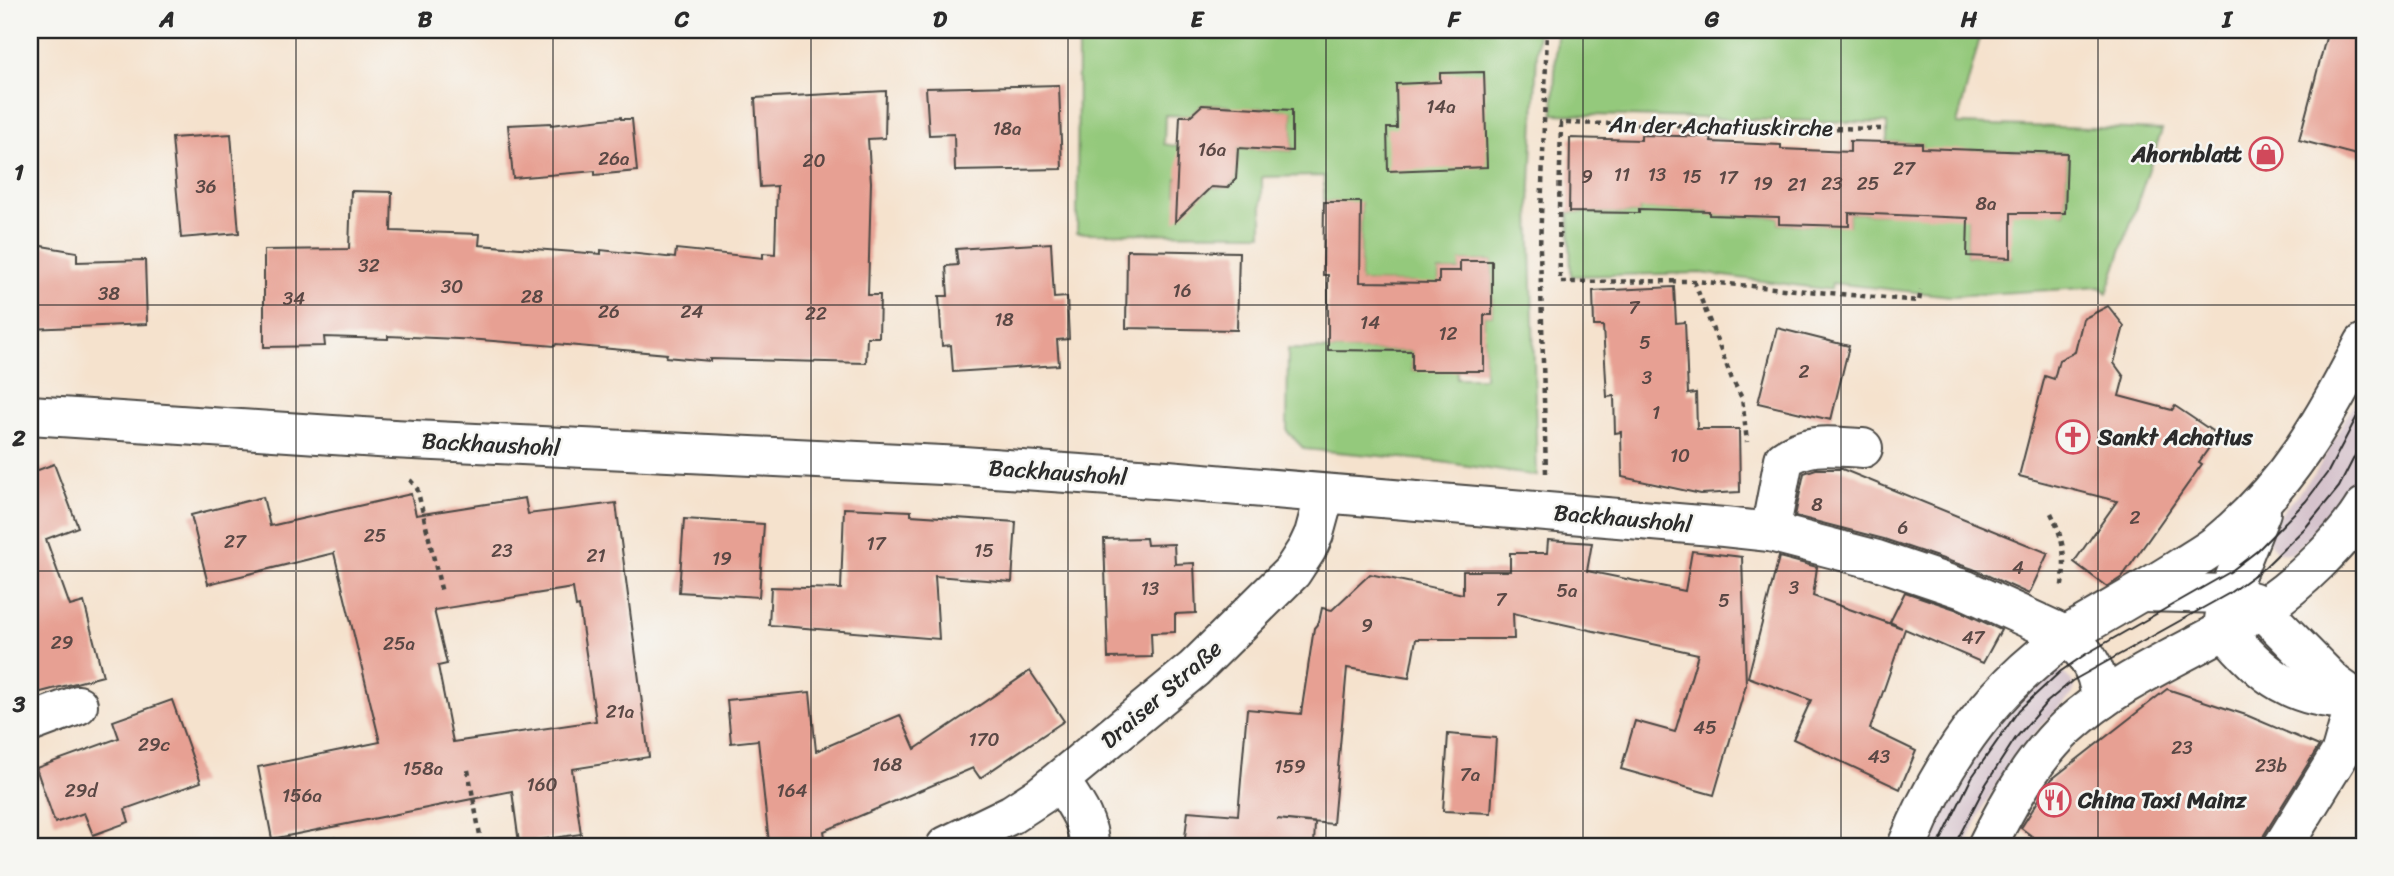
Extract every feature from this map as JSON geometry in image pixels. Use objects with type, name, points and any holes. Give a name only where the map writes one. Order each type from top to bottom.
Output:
[{"type":"street","points":[[1908,846],[1942,773],[1970,729],[2004,688],[2066,636],[2142,593],[2217,544],[2268,496],[2312,438],[2364,343]]},
{"type":"street","name":"Backhaushohl","points":[[30,415],[393,439],[963,466],[1168,480],[1770,532],[1877,560],[1966,590],[2066,636]]},
{"type":"street","points":[[1770,532],[1784,459],[1797,450],[1813,446],[1863,449]]},
{"type":"street","name":"Draiser Straße","points":[[946,846],[1012,814],[1060,781],[1194,669],[1292,572],[1314,534],[1325,494]]},
{"type":"street","points":[[2268,496],[2226,611],[2251,660],[2271,677],[2290,688],[2317,698],[2360,699]]},
{"type":"street","points":[[2263,608],[2324,555],[2364,507]]},
{"type":"street","points":[[2142,593],[2226,611]]},
{"type":"street","points":[[1987,846],[2000,819],[2042,755],[2068,726],[2101,700],[2158,664],[2244,597],[2263,608],[2335,684],[2360,699]]},
{"type":"street","points":[[2066,636],[2086,653],[2095,669],[2101,700]]},
{"type":"street","points":[[2283,846],[2341,752],[2360,699]]},
{"type":"street","points":[[30,723],[78,705]]},
{"type":"street","points":[[1060,781],[1080,810],[1089,835],[1088,846]]},
{"type":"path","points":[[1547,30],[1540,249],[1547,512]]},
{"type":"path","name":"An der Achatiuskirche","points":[[1693,281],[1560,282],[1561,123],[1881,129]]},
{"type":"path","points":[[1744,418],[1742,398],[1731,379],[1693,281],[1919,301],[1921,290]]},
{"type":"path","points":[[393,439],[394,462],[417,488],[442,593]]},
{"type":"path","points":[[2051,513],[2062,535],[2064,562]]},
{"type":"path","points":[[468,770],[482,846]]},
{"type":"path","points":[[333,837],[335,846]]},
{"type":"shaded area","points":[[2364,384],[2364,460],[2351,483],[2308,538],[2291,554],[2276,551],[2268,540],[2271,525],[2316,472]]},
{"type":"shaded area","points":[[2052,667],[2059,669],[2072,681],[2075,688],[2072,695],[2046,720],[2007,767],[1984,806],[1966,846],[1928,846],[1955,782],[1987,732]]},
{"type":"green space","points":[[1078,30],[1538,30],[1530,206],[1537,476],[1434,461],[1304,449],[1287,431],[1288,349],[1412,351],[1412,371],[1457,365],[1457,378],[1484,378],[1484,315],[1492,315],[1492,261],[1461,261],[1460,271],[1439,271],[1439,289],[1412,283],[1360,282],[1361,203],[1324,202],[1324,176],[1262,177],[1262,234],[1077,233]],"holes":[[[1202,105],[1230,106],[1230,110],[1264,108],[1292,111],[1292,151],[1238,148],[1236,179],[1227,188],[1211,187],[1202,195],[1176,194],[1177,178],[1187,171],[1181,147],[1164,144],[1165,115],[1190,116]]]},
{"type":"green space","points":[[1557,30],[1982,30],[1957,124],[2162,130],[2107,293],[2100,287],[1951,296],[1832,283],[1831,290],[1701,273],[1571,276],[1569,212],[1639,213],[1639,208],[1709,211],[1709,215],[1779,217],[1779,224],[1849,225],[1849,213],[1885,214],[1921,192],[1922,144],[1887,142],[1887,123],[1553,114]],"holes":[[[1970,150],[2067,153],[2065,213],[2004,202],[2003,255],[2011,258],[1967,256]]]},
{"type":"building","points":[[2328,30],[2364,30],[2364,157],[2299,140]]},
{"type":"building","points":[[1484,72],[1487,167],[1388,171],[1387,128],[1397,128],[1396,84],[1440,82],[1440,73]]},
{"type":"building","points":[[1059,85],[1062,169],[955,171],[954,134],[929,135],[926,88]]},
{"type":"building","points":[[886,91],[885,138],[868,139],[871,182],[868,295],[880,295],[879,337],[867,337],[866,363],[710,361],[666,357],[667,354],[556,344],[388,336],[388,339],[324,337],[325,346],[264,347],[264,250],[349,249],[351,191],[392,192],[391,231],[480,234],[479,245],[601,254],[601,250],[675,258],[676,249],[763,258],[763,253],[775,254],[777,186],[760,187],[755,98]]},
{"type":"building","points":[[1202,105],[1292,110],[1292,151],[1238,148],[1236,179],[1227,188],[1211,187],[1175,222],[1180,116],[1190,116]]},
{"type":"building","points":[[621,117],[632,119],[637,171],[595,175],[595,171],[513,178],[508,125],[551,125]]},
{"type":"building","points":[[231,134],[239,233],[181,238],[172,138]]},
{"type":"building","points":[[1641,135],[1712,137],[1711,142],[1850,152],[1850,141],[1922,143],[1922,148],[2067,153],[2065,213],[2011,213],[2011,258],[1967,256],[1968,218],[1849,213],[1849,226],[1779,224],[1779,217],[1709,215],[1709,211],[1639,209],[1639,213],[1569,212],[1570,138],[1641,140]]},
{"type":"building","points":[[1324,202],[1361,202],[1360,282],[1439,283],[1439,271],[1460,271],[1460,261],[1492,261],[1492,315],[1484,315],[1484,371],[1412,371],[1412,351],[1328,350],[1328,275],[1323,275]]},
{"type":"building","points":[[1051,243],[1054,298],[1067,297],[1069,339],[1057,340],[1059,365],[953,372],[951,345],[942,346],[939,296],[948,296],[946,266],[958,265],[956,249]]},
{"type":"building","points":[[30,244],[77,252],[77,262],[145,260],[147,324],[30,329]]},
{"type":"building","points":[[1127,250],[1239,252],[1237,330],[1126,328]]},
{"type":"building","points":[[1674,287],[1676,323],[1685,322],[1688,394],[1696,393],[1697,429],[1739,429],[1740,492],[1701,494],[1622,477],[1621,432],[1615,433],[1614,396],[1607,397],[1603,326],[1594,326],[1593,291]]},
{"type":"building","points":[[2108,306],[2124,326],[2114,363],[2124,377],[2119,396],[2172,410],[2175,406],[2218,435],[2199,462],[2202,464],[2122,577],[2107,587],[2074,562],[2117,501],[2019,476],[2045,376],[2054,379],[2059,360],[2075,352],[2083,319]]},
{"type":"building","points":[[1777,328],[1849,346],[1831,420],[1758,403]]},
{"type":"building","points":[[54,464],[78,527],[46,539],[70,606],[84,602],[103,676],[37,693],[30,665],[30,473]]},
{"type":"building","points":[[1816,469],[1842,469],[2048,553],[2029,594],[1973,569],[1884,539],[1795,516],[1804,473]]},
{"type":"building","points":[[411,494],[416,515],[525,498],[528,514],[616,503],[649,757],[572,769],[581,834],[519,843],[512,791],[272,839],[258,767],[380,742],[334,553],[208,584],[191,515],[263,497],[270,526]],"holes":[[[573,588],[576,607],[579,606],[596,721],[453,742],[438,666],[447,664],[434,610]]]},
{"type":"building","points":[[844,508],[911,511],[911,515],[1016,522],[1012,582],[935,576],[939,639],[769,625],[771,587],[841,589]]},
{"type":"building","points":[[684,519],[764,524],[759,597],[679,592]]},
{"type":"building","points":[[1146,538],[1147,545],[1174,544],[1175,564],[1194,563],[1196,613],[1175,614],[1175,632],[1151,633],[1152,657],[1108,658],[1104,539]]},
{"type":"building","points":[[1548,540],[1592,543],[1587,571],[1685,591],[1692,551],[1742,557],[1746,685],[1714,795],[1621,769],[1635,721],[1675,732],[1698,654],[1513,613],[1514,639],[1416,639],[1409,678],[1347,668],[1333,824],[1277,819],[1315,823],[1314,846],[1184,846],[1188,811],[1238,815],[1247,709],[1301,714],[1314,628],[1319,622],[1322,608],[1332,610],[1370,574],[1463,594],[1463,571],[1510,571],[1510,553],[1547,553]]},
{"type":"building","points":[[1779,557],[1817,567],[1813,596],[1902,628],[1890,622],[1905,592],[1958,610],[2001,630],[1983,663],[1905,629],[1870,729],[1916,751],[1900,789],[1793,739],[1811,700],[1748,677]]},
{"type":"building","points":[[1030,671],[1064,721],[980,778],[973,768],[824,831],[825,837],[769,843],[758,740],[731,743],[727,700],[810,692],[816,751],[900,715],[915,749]]},
{"type":"building","points":[[2167,689],[2246,715],[2319,746],[2264,835],[2261,846],[2045,846],[2021,828],[2052,779]]},
{"type":"building","points":[[172,700],[201,782],[125,809],[129,822],[93,835],[84,813],[55,823],[36,768],[119,738],[113,721]]},
{"type":"building","points":[[1448,734],[1496,738],[1491,813],[1443,811]]},
{"type":"tram line","points":[[1938,846],[1972,777],[2019,710],[2061,671],[2086,654],[2230,572],[2257,551],[2306,501],[2328,472],[2364,403]]},
{"type":"tram line","points":[[1954,846],[1986,784],[2015,739],[2046,703],[2072,681],[2228,594],[2264,568],[2306,527],[2339,487],[2364,438]]},
{"type":"place","name":"Ahornblatt","points":[[2266,154]]},
{"type":"place","name":"Sankt Achatius","points":[[2073,437]]},
{"type":"place","name":"China Taxi Mainz","points":[[2054,800]]}]
